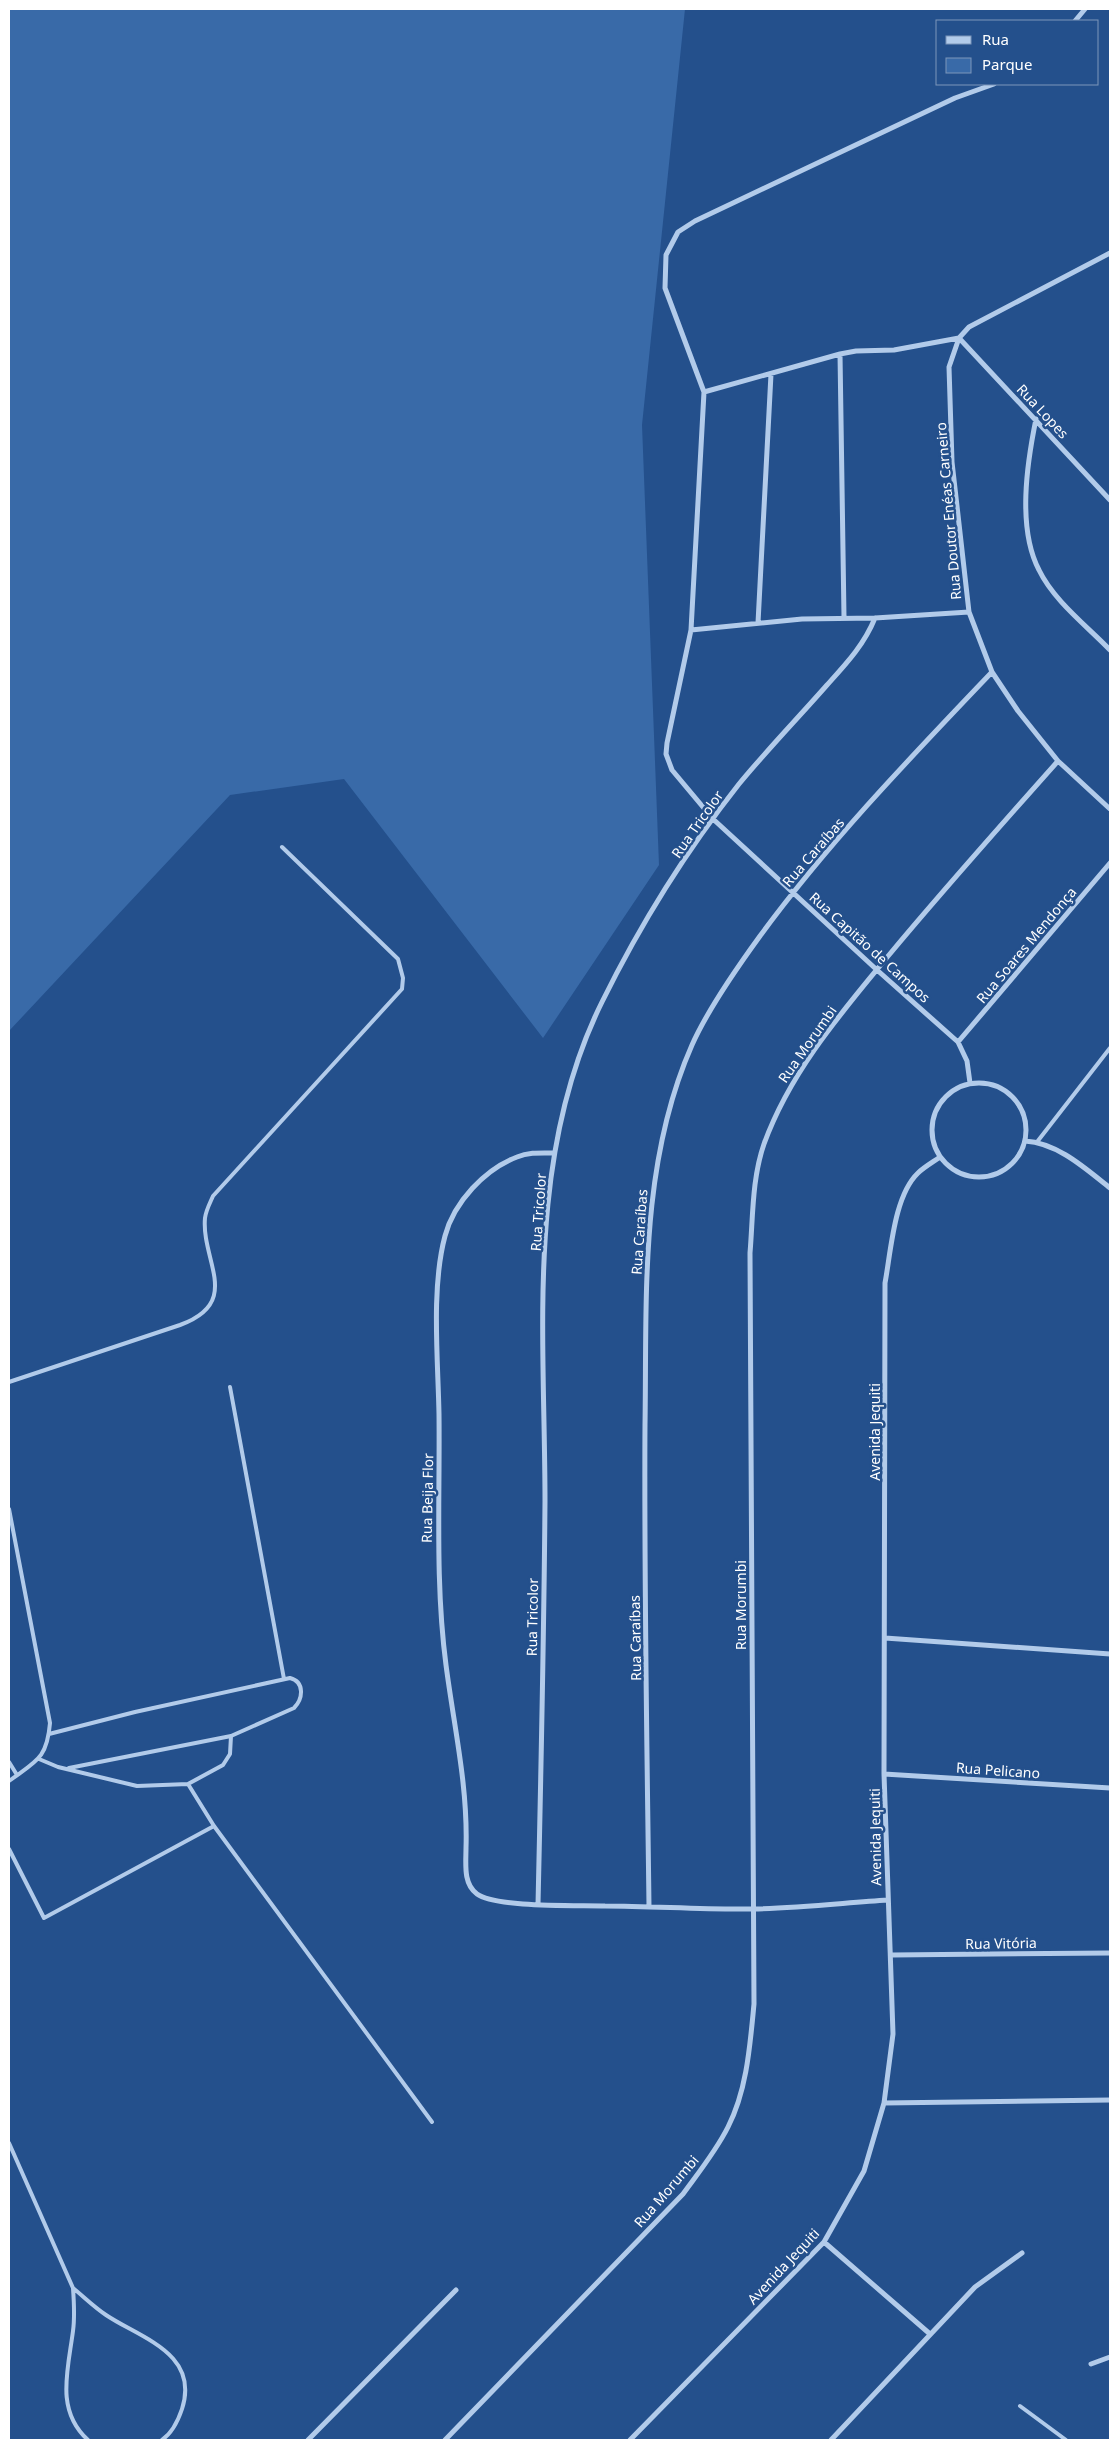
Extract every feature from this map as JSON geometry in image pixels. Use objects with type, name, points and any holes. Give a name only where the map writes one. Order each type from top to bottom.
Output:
[{"type":"street","points":[[1075,20],[1085,9]]},
{"type":"street","points":[[991,85],[955,98],[695,221],[678,232],[666,255],[665,288],[704,392],[840,354],[856,351],[894,350],[959,338],[969,327],[1110,253]]},
{"type":"street","name":"Rua Lopes","points":[[959,338],[1036,418],[1110,500]]},
{"type":"street","name":"Rua Doutor Enéas Carneiro","points":[[959,338],[949,367],[952,453],[969,612],[992,672],[1018,711],[1058,761],[1110,809]]},
{"type":"street","points":[[840,354],[844,617]]},
{"type":"street","points":[[758,623],[770,374]]},
{"type":"street","name":"Rua Capitão de Campos","points":[[704,392],[691,630],[666,754],[672,770],[713,819],[958,1042],[967,1061],[970,1083]]},
{"type":"street","points":[[1036,418],[1027,472],[1028,523],[1031,552],[1039,571],[1057,595],[1110,650]]},
{"type":"street","points":[[691,630],[844,617],[875,618],[969,612]]},
{"type":"street","name":"Rua Tricolor","points":[[538,1905],[545,1536],[545,1442],[542,1359],[547,1217],[554,1153],[572,1080],[600,1006],[637,934],[713,819],[740,783],[860,648],[875,618]]},
{"type":"street","name":"Rua Caraíbas","points":[[649,1906],[645,1484],[647,1246],[656,1169],[672,1103],[692,1044],[736,970],[793,891],[907,762],[992,672]]},
{"type":"street","name":"Rua Morumbi","points":[[445,2440],[683,2194],[713,2155],[729,2126],[741,2091],[749,2056],[754,2004],[750,1253],[755,1186],[763,1145],[783,1099],[808,1058],[956,874],[1058,761]]},
{"type":"street","name":"Rua Soares Mendonça","points":[[958,1042],[1110,863]]},
{"type":"street","points":[[970,1083],[986,1083],[1002,1088],[1014,1097],[1023,1110],[1026,1126],[1025,1141],[1019,1155],[1009,1167],[995,1174],[980,1177],[964,1175],[951,1168],[940,1157],[933,1143],[931,1128],[935,1112],[943,1099],[956,1088],[970,1083]]},
{"type":"street","points":[[1025,1141],[1036,1142],[1077,1162],[1110,1188]]},
{"type":"street","name":"Rua Beija Flor","points":[[538,1905],[486,1898],[472,1889],[466,1872],[462,1761],[443,1647],[438,1566],[438,1290],[445,1235],[459,1204],[478,1183],[497,1167],[516,1157],[530,1153],[554,1153]]},
{"type":"street","name":"Avenida Jequiti","points":[[630,2440],[824,2242],[864,2171],[884,2102],[894,2034],[884,1774],[885,1283],[896,1221],[907,1188],[918,1173],[940,1157]]},
{"type":"street","points":[[884,1638],[1110,1654]]},
{"type":"street","name":"Rua Pelicano","points":[[884,1774],[1110,1788]]},
{"type":"street","points":[[538,1905],[752,1909],[888,1900]]},
{"type":"street","name":"Rua Vitória","points":[[892,1955],[1110,1953]]},
{"type":"street","points":[[884,2102],[1110,2100]]},
{"type":"street","points":[[824,2242],[930,2334]]},
{"type":"street","points":[[831,2440],[974,2287],[1022,2253]]},
{"type":"street","points":[[308,2440],[456,2290]]},
{"type":"street","points":[[1091,2364],[1110,2357]]},
{"type":"lane","points":[[9,1382],[194,1320],[205,1312],[212,1302],[216,1288],[205,1218],[213,1196],[402,989],[403,978],[398,958],[282,847]]},
{"type":"lane","points":[[1036,1142],[1110,1048]]},
{"type":"lane","points":[[230,1387],[284,1679]]},
{"type":"lane","points":[[9,1509],[50,1723],[46,1749],[39,1759],[9,1781]]},
{"type":"lane","points":[[49,1734],[134,1712],[284,1679],[290,1678],[298,1682],[302,1694],[300,1702],[294,1708],[231,1736],[68,1769]]},
{"type":"lane","points":[[39,1759],[68,1769],[137,1786],[188,1784],[212,1772],[228,1760],[231,1736]]},
{"type":"lane","points":[[9,1762],[17,1775]]},
{"type":"lane","points":[[188,1784],[214,1826],[432,2122]]},
{"type":"lane","points":[[9,1849],[44,1918],[214,1826]]},
{"type":"lane","points":[[9,2143],[74,2288],[74,2328],[65,2394],[69,2414],[79,2432],[88,2440]]},
{"type":"lane","points":[[74,2288],[104,2314],[154,2341],[168,2351],[176,2362],[184,2381],[184,2402],[178,2421],[162,2440]]},
{"type":"lane","points":[[1020,2406],[1066,2440]]},
{"type":"green space","points":[[9,9],[685,9],[642,425],[659,865],[543,1038],[344,779],[230,795],[9,1031]]}]
